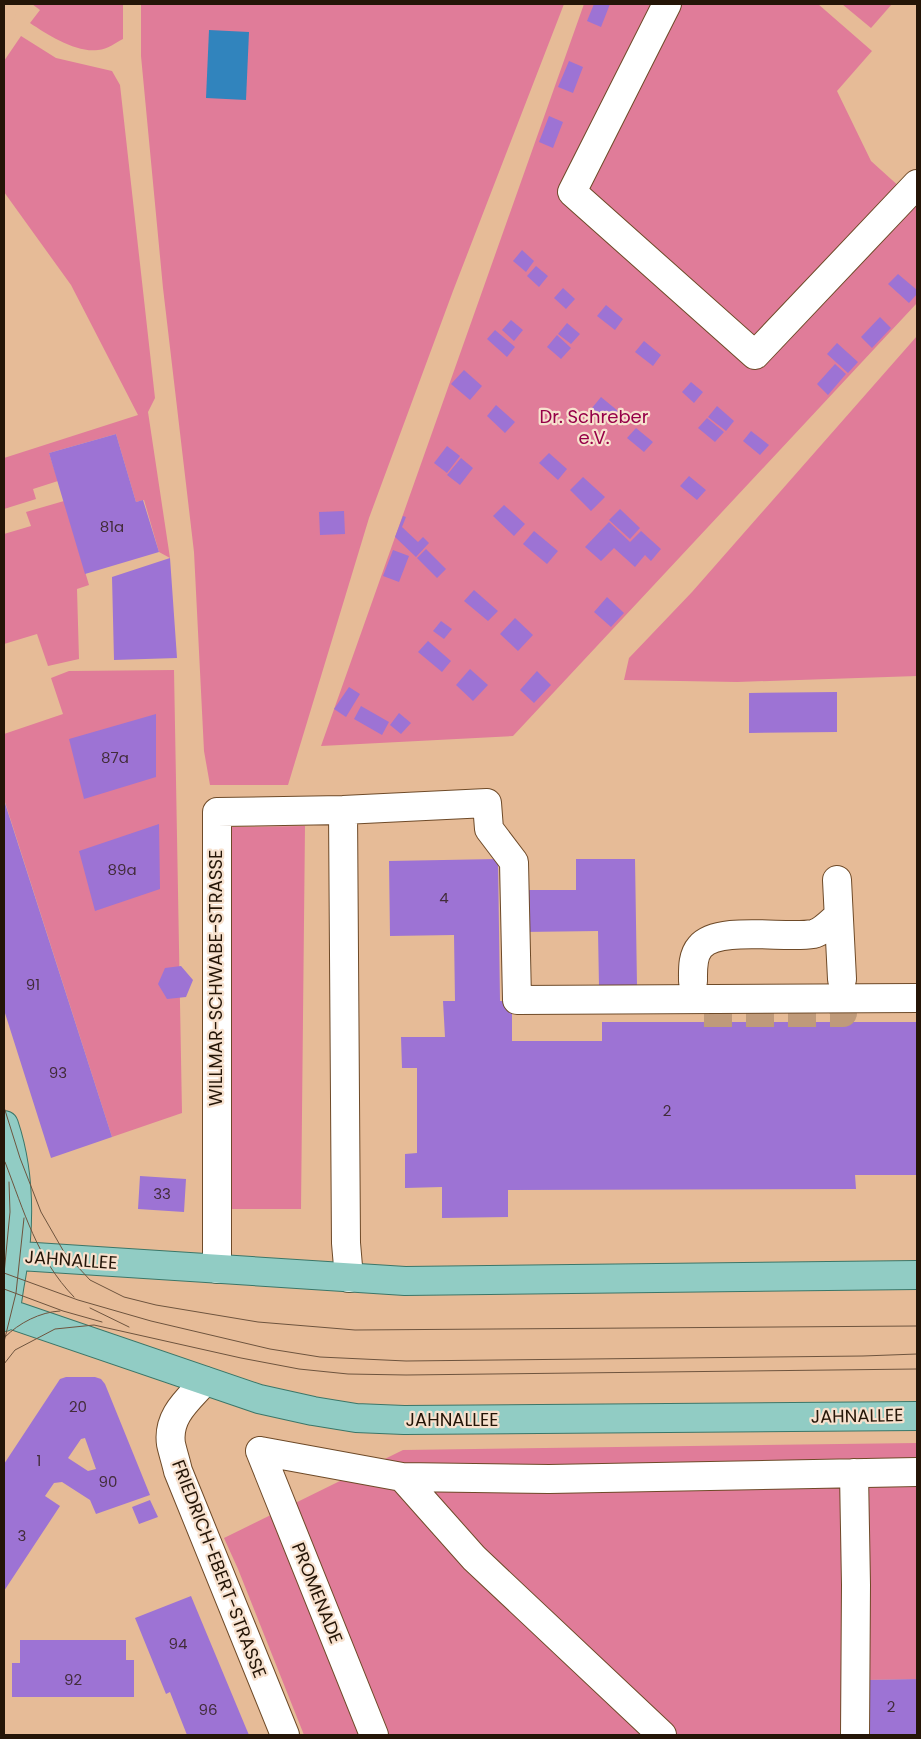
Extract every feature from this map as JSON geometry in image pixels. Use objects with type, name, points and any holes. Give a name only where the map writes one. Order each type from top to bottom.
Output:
[{"type":"main road","points":[[4,1125],[14,1165],[18,1195],[9,1256],[4,1314]]},
{"type":"main road","name":"JAHNALLEE","points":[[9,1256],[423,1281],[917,1275]]},
{"type":"main road","name":"JAHNALLEE","points":[[4,1314],[259,1398],[314,1411],[366,1419],[917,1416]]},
{"type":"street","points":[[666,4],[572,192],[755,355],[917,184]]},
{"type":"street","name":"WILLMAR-SCHWABE-STRASSE","points":[[217,1269],[217,812],[343,810],[487,803],[490,829],[514,862],[517,1000],[917,998]]},
{"type":"street","points":[[343,810],[346,1243],[349,1278]]},
{"type":"street","points":[[837,880],[842,979]]},
{"type":"street","points":[[693,980],[694,961],[699,947],[712,938],[732,935],[814,934],[838,916]]},
{"type":"street","name":"FRIEDRICH-EBERT-STRASSE","points":[[205,1380],[182,1406],[173,1421],[171,1443],[178,1471],[285,1735]]},
{"type":"street","name":"PROMENADE","points":[[374,1735],[260,1451],[402,1477]]},
{"type":"street","points":[[402,1477],[549,1479],[917,1472]]},
{"type":"street","points":[[854,1473],[856,1585],[855,1735]]},
{"type":"street","points":[[402,1477],[474,1558],[662,1735]]},
{"type":"green space","points":[[32,4],[123,4],[123,39],[98,50],[81,49],[72,46],[54,38],[30,23],[40,10]]},
{"type":"green space","points":[[141,4],[564,4],[453,291],[369,518],[288,785],[210,785],[204,751],[194,552],[163,288],[141,56]]},
{"type":"green space","name":"Dr. Schreber e.V.","points":[[584,4],[656,4],[562,194],[753,367],[917,203],[917,303],[513,736],[321,746]]},
{"type":"green space","points":[[674,4],[818,4],[872,51],[837,91],[871,161],[902,189],[757,341],[585,187]]},
{"type":"green space","points":[[842,4],[892,4],[871,28]]},
{"type":"green space","points":[[21,36],[56,58],[112,71],[120,85],[155,398],[148,412],[170,558],[159,552],[144,500],[136,502],[116,434],[49,453],[58,481],[33,489],[36,499],[4,509],[4,458],[138,415],[71,285],[4,192],[4,61]]},
{"type":"green space","points":[[917,336],[917,676],[737,682],[624,680],[629,658],[692,592]]},
{"type":"green space","points":[[64,501],[89,585],[77,589],[79,659],[48,666],[37,634],[4,644],[4,534],[31,526],[26,512]]},
{"type":"green space","points":[[174,670],[182,1113],[112,1137],[4,799],[4,734],[63,714],[51,678],[69,671]]},
{"type":"green space","points":[[305,826],[301,1209],[227,1209],[229,827]]},
{"type":"green space","points":[[917,1443],[917,1679],[866,1680],[866,1735],[304,1735],[224,1538],[403,1450]]},
{"type":"water","points":[[209,30],[249,32],[246,100],[206,98]]},
{"type":"pier","points":[[4,4],[17,13],[8,27],[4,24]]},
{"type":"building","points":[[594,4],[610,4],[601,27],[587,21]]},
{"type":"building","points":[[569,61],[583,67],[573,93],[558,87]]},
{"type":"building","points":[[549,116],[563,122],[553,148],[539,142]]},
{"type":"building","points":[[522,250],[534,261],[526,272],[513,261]]},
{"type":"building","points":[[536,266],[548,276],[539,287],[527,276]]},
{"type":"building","points":[[898,274],[917,290],[917,294],[909,303],[888,284]]},
{"type":"building","points":[[563,288],[575,299],[566,309],[554,298]]},
{"type":"building","points":[[606,305],[623,319],[615,330],[597,316]]},
{"type":"building","points":[[880,317],[891,328],[872,348],[861,337]]},
{"type":"building","points":[[511,320],[523,330],[514,341],[502,330]]},
{"type":"building","points":[[567,323],[580,334],[571,344],[558,334]]},
{"type":"building","points":[[495,330],[515,347],[507,357],[487,339]]},
{"type":"building","points":[[557,335],[571,348],[561,359],[547,347]]},
{"type":"building","points":[[644,341],[661,355],[653,366],[635,352]]},
{"type":"building","points":[[837,343],[858,362],[848,373],[827,354]]},
{"type":"building","points":[[835,364],[846,374],[828,395],[817,384]]},
{"type":"building","points":[[464,370],[482,386],[470,400],[451,384]]},
{"type":"building","points":[[691,382],[703,392],[694,403],[682,392]]},
{"type":"building","points":[[601,397],[618,411],[609,422],[592,408]]},
{"type":"building","points":[[496,405],[515,422],[505,433],[487,416]]},
{"type":"building","points":[[717,406],[734,421],[726,431],[708,417]]},
{"type":"building","points":[[707,418],[724,432],[715,442],[698,428]]},
{"type":"building","points":[[636,428],[653,442],[644,452],[627,438]]},
{"type":"building","points":[[751,431],[769,445],[760,455],[743,441]]},
{"type":"building","points":[[116,434],[136,502],[143,500],[159,552],[85,574],[49,453]]},
{"type":"building","points":[[447,446],[460,456],[447,473],[434,463]]},
{"type":"building","points":[[549,453],[567,469],[558,480],[539,463]]},
{"type":"building","points":[[461,458],[473,468],[460,485],[447,475]]},
{"type":"building","points":[[689,476],[706,490],[697,500],[680,486]]},
{"type":"building","points":[[583,477],[605,497],[591,511],[570,490]]},
{"type":"building","points":[[504,505],[525,524],[514,536],[493,516]]},
{"type":"building","points":[[620,509],[640,528],[630,539],[609,520]]},
{"type":"building","points":[[344,511],[345,534],[320,535],[319,512]]},
{"type":"building","points":[[403,516],[406,517],[402,527],[418,542],[423,537],[429,543],[416,557],[395,537]]},
{"type":"building","points":[[609,522],[630,542],[641,531],[661,549],[651,561],[645,555],[635,567],[614,548],[601,561],[585,547]]},
{"type":"building","points":[[534,531],[558,551],[547,564],[523,544]]},
{"type":"building","points":[[426,549],[446,569],[437,578],[417,558]]},
{"type":"building","points":[[393,550],[409,556],[399,582],[383,576]]},
{"type":"building","points":[[170,558],[177,658],[114,660],[112,577]]},
{"type":"building","points":[[474,590],[498,611],[488,621],[464,601]]},
{"type":"building","points":[[607,597],[624,613],[611,627],[594,612]]},
{"type":"building","points":[[515,618],[533,635],[518,651],[500,634]]},
{"type":"building","points":[[441,621],[452,629],[444,639],[433,631]]},
{"type":"building","points":[[428,641],[451,661],[442,672],[418,652]]},
{"type":"building","points":[[470,669],[488,685],[473,701],[456,685]]},
{"type":"building","points":[[537,671],[551,685],[534,703],[520,690]]},
{"type":"building","points":[[349,687],[360,694],[346,717],[334,709]]},
{"type":"building","points":[[837,692],[837,732],[749,733],[749,693]]},
{"type":"building","points":[[361,706],[389,722],[382,735],[354,719]]},
{"type":"building","points":[[399,713],[411,723],[401,734],[390,725]]},
{"type":"building","points":[[156,714],[156,777],[84,799],[69,739]]},
{"type":"building","points":[[4,800],[112,1137],[51,1158],[4,1010]]},
{"type":"building","points":[[159,824],[160,889],[95,911],[79,851]]},
{"type":"building","points":[[498,859],[500,1001],[512,1001],[512,1041],[602,1041],[602,1022],[917,1022],[917,1175],[855,1175],[856,1189],[508,1190],[508,1217],[442,1218],[442,1187],[405,1188],[405,1154],[417,1153],[417,1068],[402,1068],[401,1037],[445,1037],[443,1001],[455,1001],[454,935],[390,936],[389,861]]},
{"type":"building","points":[[576,859],[635,859],[637,986],[599,986],[598,931],[523,932],[523,890],[576,890]]},
{"type":"building","points":[[181,966],[193,980],[186,997],[167,999],[158,984],[165,968]]},
{"type":"building","points":[[140,1176],[186,1179],[184,1212],[138,1209]]},
{"type":"building","points":[[66,1377],[95,1377],[101,1379],[105,1384],[150,1495],[96,1514],[90,1500],[62,1482],[54,1483],[45,1496],[60,1506],[4,1591],[4,1464],[60,1379]],"holes":[[[85,1438],[96,1469],[88,1471],[68,1458],[81,1439]]]},
{"type":"building","points":[[150,1500],[158,1517],[139,1524],[132,1507]]},
{"type":"building","points":[[191,1596],[249,1735],[187,1735],[170,1692],[166,1694],[135,1618]]},
{"type":"building","points":[[20,1640],[126,1640],[126,1660],[134,1660],[134,1697],[12,1697],[12,1663],[20,1663]]},
{"type":"building","points":[[917,1679],[917,1735],[866,1735],[866,1680]]},
{"type":"tunnel","points":[[693,981],[694,1013],[843,1013],[842,979]]},
{"type":"tram line","points":[[4,1107],[20,1158],[41,1212],[64,1252],[90,1280],[124,1297],[156,1305],[258,1322],[355,1330],[917,1326]]},
{"type":"tram line","points":[[5,1162],[25,1216],[41,1251],[50,1267],[74,1297]]},
{"type":"tram line","points":[[4,1274],[10,1212],[9,1182]]},
{"type":"tram line","points":[[4,1342],[16,1293],[24,1218]]},
{"type":"tram line","points":[[4,1273],[78,1300],[151,1321],[270,1349],[320,1357],[406,1361],[917,1354]]},
{"type":"tram line","points":[[4,1289],[63,1311],[102,1322]]},
{"type":"tram line","points":[[90,1308],[129,1327]]},
{"type":"tram line","points":[[5,1337],[30,1319],[60,1311]]},
{"type":"tram line","points":[[4,1364],[15,1350],[55,1329],[94,1325],[241,1358],[299,1369],[348,1374],[406,1375],[917,1369]]}]
